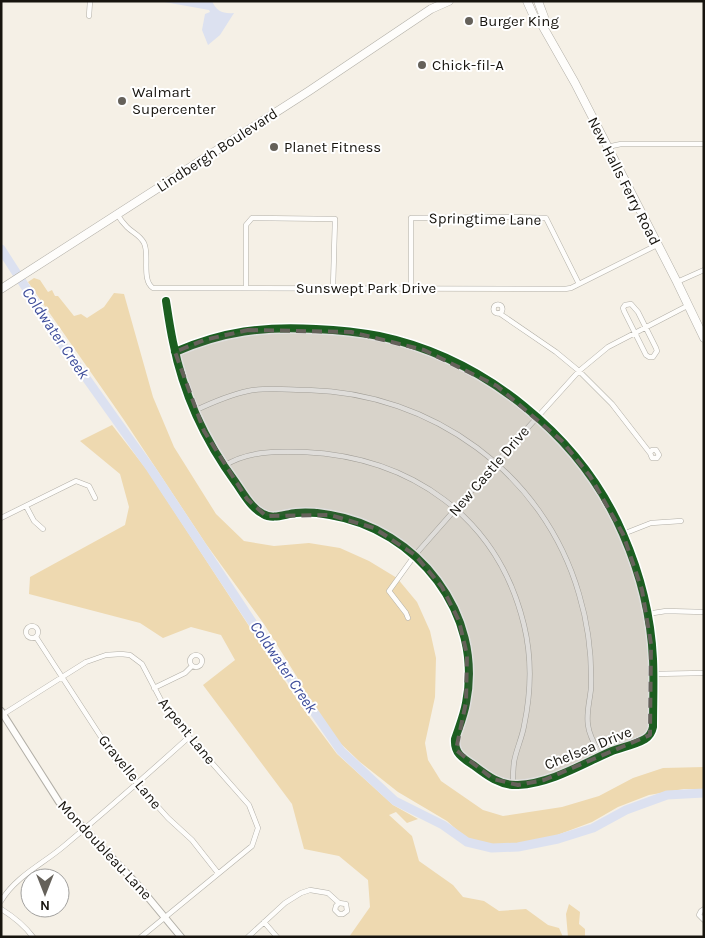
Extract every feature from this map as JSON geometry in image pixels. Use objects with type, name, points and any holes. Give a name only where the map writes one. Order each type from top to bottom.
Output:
[{"type":"main road","name":"Lindbergh Boulevard","points":[[431,9],[438,1]]},
{"type":"main road","name":"Lindbergh Boulevard","points":[[3,288],[309,92],[431,9],[450,1]]},
{"type":"main road","name":"New Halls Ferry Road","points":[[526,1],[536,21],[542,25],[575,83],[704,337]]},
{"type":"main road","name":"New Halls Ferry Road","points":[[538,1],[544,17],[542,25]]},
{"type":"street","points":[[89,16],[90,1]]},
{"type":"street","points":[[607,147],[621,144],[704,144]]},
{"type":"street","name":"Sunswept Park Drive","points":[[117,214],[124,225],[144,242],[147,250],[146,266],[148,281],[153,288],[558,290],[571,288],[657,245]]},
{"type":"street","points":[[246,288],[246,225],[252,218],[335,219],[333,288]]},
{"type":"street","name":"Springtime Lane","points":[[411,288],[411,218],[546,218],[579,284]]},
{"type":"street","points":[[677,282],[704,270]]},
{"type":"street","points":[[166,301],[176,352],[194,411],[224,466],[261,514],[272,517],[296,513],[319,513],[353,520],[374,528],[415,555]]},
{"type":"street","points":[[631,304],[634,306],[657,351],[653,356],[649,357],[646,355],[634,333],[623,308],[625,305],[631,304]]},
{"type":"street","name":"New Castle Drive","points":[[408,618],[389,591],[415,555],[537,417],[579,371],[603,350],[687,306]]},
{"type":"street","points":[[499,313],[502,317],[556,352],[579,371],[612,404],[650,453]]},
{"type":"street","points":[[176,352],[204,340],[226,334],[260,329],[301,328],[334,330],[373,335],[409,344],[456,362],[498,386],[537,417],[562,442],[590,476],[623,534],[638,574],[647,614],[653,658],[653,674],[704,673]]},
{"type":"street","points":[[194,411],[230,396],[248,391],[326,391],[355,395],[390,403],[426,417],[468,441],[496,463],[525,492],[543,516],[556,538],[575,582],[583,612],[590,655],[591,688],[588,725],[601,756]]},
{"type":"street","points":[[224,466],[240,458],[267,452],[340,454],[395,471],[429,489],[456,509],[472,525],[498,559],[514,593],[524,625],[530,684],[525,723],[514,761],[513,785]]},
{"type":"street","points":[[1,518],[76,481],[89,486],[96,498]]},
{"type":"street","points":[[26,506],[34,522],[43,529]]},
{"type":"street","points":[[623,534],[652,523],[681,521]]},
{"type":"street","name":"Chelsea Drive","points":[[415,555],[430,571],[447,595],[459,622],[465,643],[468,691],[455,739],[456,750],[462,758],[493,779],[513,785],[536,782],[572,771],[601,756],[645,739],[650,735],[653,727],[653,674]]},
{"type":"street","points":[[647,614],[666,611],[704,612]]},
{"type":"street","name":"Gravelle Lane","points":[[36,637],[108,748],[136,784],[192,840],[218,873]]},
{"type":"street","name":"Arpent Lane","points":[[2,714],[86,662],[106,655],[121,654],[130,656],[142,664],[163,704],[249,806],[258,828],[252,846],[218,873]]},
{"type":"street","points":[[154,688],[185,673],[192,666]]},
{"type":"street","name":"Mondoubleau Lane","points":[[2,714],[59,802],[137,884],[180,937]]},
{"type":"street","points":[[1,901],[19,879],[63,847],[189,736]]},
{"type":"street","points":[[141,937],[218,873]]},
{"type":"street","points":[[248,937],[285,903],[301,893],[310,890],[328,893],[339,903]]},
{"type":"street","points":[[1,909],[15,918],[33,937]]},
{"type":"street","points":[[704,910],[699,915],[704,920]]},
{"type":"street","points":[[264,922],[277,937]]},
{"type":"highlighted area","points":[[248,330],[351,332],[424,350],[497,386],[562,441],[590,476],[623,534],[642,590],[651,644],[650,735],[544,780],[518,785],[493,779],[456,750],[466,702],[467,655],[459,621],[442,587],[415,555],[374,528],[330,515],[266,516],[247,499],[204,431],[175,352],[204,340]]},
{"type":"shaded area","points":[[159,1],[212,1],[220,11],[234,13],[220,35],[208,45],[202,30],[205,14],[210,12],[209,10]]},
{"type":"shaded area","points":[[34,278],[40,280],[48,292],[52,290],[55,296],[58,296],[74,316],[81,314],[87,318],[104,307],[114,293],[124,294],[153,397],[174,447],[216,514],[244,541],[274,546],[309,543],[340,548],[369,561],[397,578],[417,602],[430,631],[436,658],[435,697],[425,743],[428,760],[441,781],[483,810],[503,816],[562,807],[599,796],[633,778],[663,768],[704,767],[704,789],[684,789],[649,795],[618,807],[592,822],[552,837],[500,848],[484,845],[466,838],[447,821],[398,792],[360,762],[338,741],[303,691],[297,677],[264,624],[206,544],[124,420],[28,282]]},
{"type":"shaded area","points":[[112,425],[147,470],[302,707],[337,754],[393,805],[418,819],[407,823],[396,812],[389,815],[412,836],[419,861],[453,885],[463,897],[484,901],[499,911],[526,909],[548,925],[559,928],[563,937],[349,937],[370,907],[368,880],[339,856],[304,849],[292,804],[203,685],[235,660],[221,635],[191,627],[163,638],[140,623],[29,594],[30,577],[125,525],[129,507],[120,474],[80,441]]},
{"type":"shaded area","points":[[569,904],[580,912],[579,924],[585,929],[585,937],[568,937],[566,914]]},
{"type":"waterway","name":"Coldwater Creek","points":[[1,249],[64,347],[151,469],[260,634],[341,751],[395,801],[443,825],[467,842],[492,848],[518,847],[558,839],[593,828],[626,810],[667,795],[704,793]]},
{"type":"cycle path","points":[[166,301],[171,332],[173,342],[177,361],[189,398],[214,450],[255,508],[271,517],[296,513],[313,513],[362,523],[390,538],[416,557],[437,581],[454,608],[465,638],[469,670],[466,703],[455,739],[457,752],[462,757],[494,779],[505,784],[518,785],[555,777],[612,751],[647,738],[653,727],[652,643],[644,595],[629,549],[605,498],[582,465],[555,434],[525,407],[491,382],[456,362],[418,347],[363,333],[297,328],[261,329],[210,339],[193,345],[175,352]]},
{"type":"place","name":"Burger King","points":[[469,21]]},
{"type":"place","name":"Chick-fil-A","points":[[422,65]]},
{"type":"place","name":"Walmart Supercenter","points":[[122,101]]},
{"type":"place","name":"Planet Fitness","points":[[274,147]]}]
